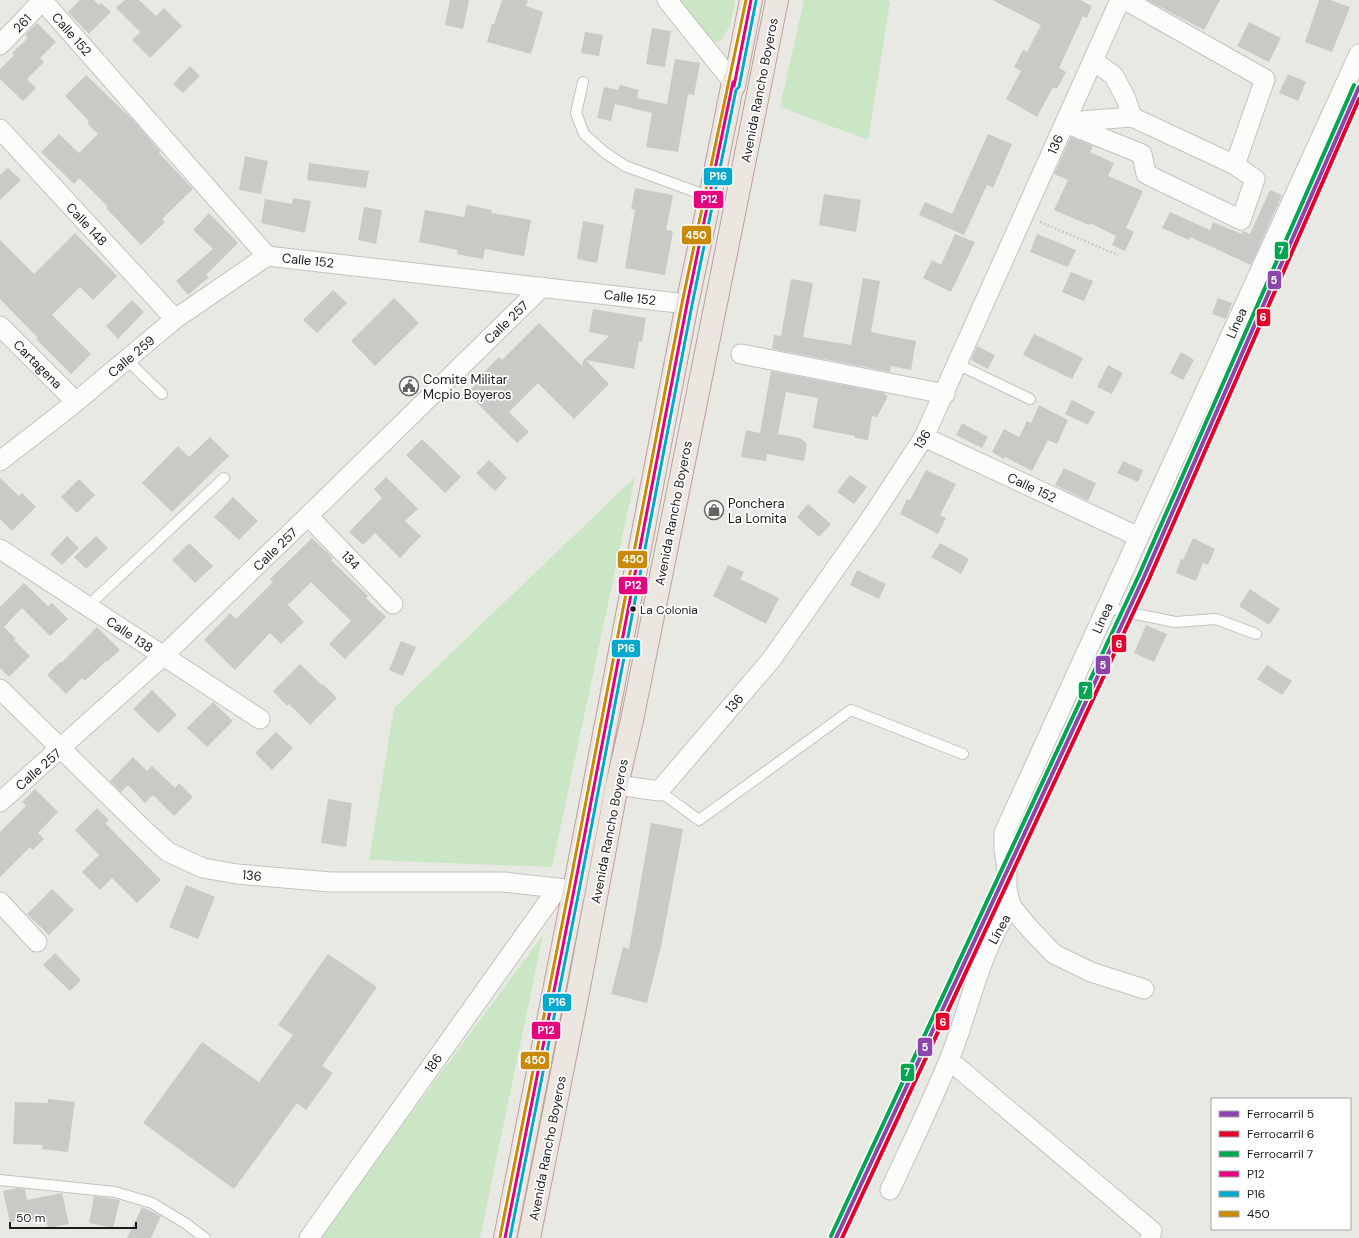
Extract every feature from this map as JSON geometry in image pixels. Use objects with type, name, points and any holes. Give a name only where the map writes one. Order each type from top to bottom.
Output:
[{"type":"highway","name":"Avenida Rancho Boyeros","points":[[733,82],[734,86],[752,0]]},
{"type":"highway","name":"Avenida Rancho Boyeros","points":[[529,1238],[579,987],[617,785],[637,697],[777,0]]},
{"type":"highway","name":"Avenida Rancho Boyeros","points":[[505,1238],[566,889],[733,82]]},
{"type":"street","name":"261","points":[[0,45],[43,0]]},
{"type":"street","name":"Calle 152","points":[[43,0],[267,256],[687,304]]},
{"type":"street","points":[[667,0],[733,82]]},
{"type":"street","name":"136","points":[[659,791],[771,660],[869,521],[924,437],[1120,0]]},
{"type":"street","points":[[1125,0],[1265,79],[1235,165]]},
{"type":"street","name":"Línea","points":[[890,1190],[949,1060],[991,940],[1011,906],[1007,889],[1004,833],[1359,54]]},
{"type":"street","points":[[1093,60],[1114,76],[1126,99],[1132,117]]},
{"type":"street","points":[[1132,117],[1235,165],[1255,179],[1241,220],[1146,174],[1142,154],[1065,123],[1132,117]]},
{"type":"street","name":"Calle 148","points":[[0,129],[175,319]]},
{"type":"street","name":"Calle 259","points":[[0,461],[76,402],[175,319],[267,256]]},
{"type":"street","name":"Calle 257","points":[[0,802],[61,749],[163,656],[542,287]]},
{"type":"street","name":"Cartagena","points":[[0,326],[76,402]]},
{"type":"street","points":[[741,354],[944,394]]},
{"type":"street","name":"Calle 152","points":[[924,437],[1139,537]]},
{"type":"street","name":"134","points":[[308,516],[393,604]]},
{"type":"street","name":"Calle 138","points":[[0,549],[260,719]]},
{"type":"street","name":"136","points":[[0,689],[168,852],[203,868],[237,874],[331,882],[504,882],[566,889]]},
{"type":"street","points":[[617,785],[659,791]]},
{"type":"street","name":"186","points":[[308,1238],[566,889]]},
{"type":"street","points":[[0,902],[37,942]]},
{"type":"street","points":[[1011,906],[1054,954],[1091,972],[1144,989]]},
{"type":"street","points":[[949,1060],[1152,1231],[1150,1238]]},
{"type":"lane","points":[[583,82],[576,113],[584,134],[599,148],[625,166],[710,197]]},
{"type":"lane","points":[[126,360],[162,394]]},
{"type":"lane","points":[[958,364],[1030,399]]},
{"type":"lane","points":[[88,606],[224,478]]},
{"type":"lane","points":[[1107,608],[1175,622],[1216,619],[1256,634]]},
{"type":"lane","points":[[659,791],[699,820],[851,710],[963,754]]},
{"type":"lane","points":[[0,1180],[116,1192],[152,1203],[185,1223],[205,1238]]},
{"type":"path","points":[[1023,215],[1118,255]]},
{"type":"green space","points":[[677,0],[735,0],[730,26],[720,41],[714,42],[706,39]]},
{"type":"green space","points":[[804,0],[885,0],[890,2],[868,140],[780,107]]},
{"type":"green space","points":[[635,477],[552,867],[369,860],[394,708]]},
{"type":"green space","points":[[543,935],[480,1238],[319,1238]]},
{"type":"building","points":[[80,0],[94,0],[99,5],[101,3],[111,12],[89,34],[68,12]]},
{"type":"building","points":[[125,0],[139,0],[156,16],[164,8],[182,26],[150,58],[132,40],[140,32],[116,8]]},
{"type":"building","points":[[450,0],[469,0],[463,29],[445,25]]},
{"type":"building","points":[[502,0],[528,0],[526,6],[543,12],[531,54],[487,42],[492,24],[494,24]]},
{"type":"building","points":[[992,0],[1080,0],[1092,6],[1087,18],[1083,16],[1059,68],[1066,72],[1057,89],[1053,87],[1037,117],[1006,99],[1021,71],[1014,67],[1023,50],[1027,52],[1041,25]]},
{"type":"building","points":[[1147,0],[1220,0],[1204,30]]},
{"type":"building","points":[[1319,0],[1330,0],[1350,7],[1332,52],[1305,42]]},
{"type":"building","points":[[1249,22],[1281,38],[1269,62],[1237,46]]},
{"type":"building","points":[[37,23],[56,42],[40,58],[44,62],[27,79],[36,88],[23,101],[0,79],[0,69],[14,55],[12,53],[28,38],[25,35]]},
{"type":"building","points":[[652,28],[671,31],[665,67],[646,64]]},
{"type":"building","points":[[585,32],[603,35],[599,56],[581,53]]},
{"type":"building","points":[[675,59],[700,63],[694,95],[688,94],[678,152],[646,147],[652,113],[615,104],[611,121],[597,118],[604,87],[618,90],[620,85],[639,90],[637,98],[667,104]]},
{"type":"building","points":[[190,66],[200,76],[183,93],[173,84]]},
{"type":"building","points":[[1288,74],[1306,82],[1298,101],[1279,93]]},
{"type":"building","points":[[86,75],[133,120],[160,151],[159,153],[193,189],[162,219],[165,222],[141,245],[106,208],[108,207],[79,178],[74,184],[41,152],[59,134],[79,153],[98,134],[87,123],[89,121],[65,96]]},
{"type":"building","points":[[988,134],[1012,144],[993,188],[987,185],[964,235],[919,215],[925,202],[952,214]]},
{"type":"building","points":[[1071,137],[1093,146],[1090,152],[1114,163],[1108,176],[1143,191],[1126,228],[1134,232],[1125,251],[1112,245],[1116,236],[1090,223],[1089,225],[1054,210],[1068,180],[1054,174]]},
{"type":"building","points":[[245,156],[268,161],[261,194],[239,190]]},
{"type":"building","points":[[309,163],[369,171],[366,188],[307,180]]},
{"type":"building","points":[[8,168],[21,180],[0,200],[0,175]]},
{"type":"building","points":[[635,188],[673,195],[666,230],[673,231],[665,275],[625,268],[635,210],[631,209]]},
{"type":"building","points":[[1270,190],[1282,195],[1251,265],[1190,237],[1189,240],[1162,228],[1170,212],[1210,230],[1213,222],[1242,234],[1243,231],[1250,234]]},
{"type":"building","points":[[824,194],[861,200],[856,232],[819,225]]},
{"type":"building","points":[[293,198],[311,201],[305,233],[261,223],[265,199],[292,204]]},
{"type":"building","points":[[467,205],[492,210],[491,213],[531,220],[524,256],[485,249],[483,259],[457,254],[458,250],[419,242],[425,210],[464,217]]},
{"type":"building","points":[[364,207],[382,210],[376,244],[358,240]]},
{"type":"building","points":[[209,213],[238,243],[206,275],[209,277],[188,295],[176,281],[213,249],[193,230]]},
{"type":"building","points":[[583,221],[604,225],[597,263],[577,259]]},
{"type":"building","points":[[75,233],[117,276],[93,300],[80,287],[52,315],[91,354],[71,374],[36,339],[38,338],[0,299],[0,240],[34,274]]},
{"type":"building","points":[[955,234],[975,242],[951,292],[923,278],[932,260],[941,265]]},
{"type":"building","points":[[1037,234],[1076,250],[1068,267],[1030,252]]},
{"type":"building","points":[[1071,272],[1093,281],[1084,301],[1062,292]]},
{"type":"building","points":[[863,278],[880,281],[871,332],[916,341],[911,370],[891,366],[890,372],[772,349],[774,335],[781,336],[791,279],[813,283],[803,337],[851,345]]},
{"type":"building","points":[[333,290],[347,303],[317,333],[303,320]]},
{"type":"building","points":[[394,298],[419,323],[375,366],[351,341]]},
{"type":"building","points":[[1218,298],[1232,303],[1226,319],[1212,314]]},
{"type":"building","points":[[132,300],[144,312],[118,339],[106,326]]},
{"type":"building","points":[[593,309],[646,318],[642,342],[639,341],[634,369],[586,360],[609,384],[574,419],[538,383],[509,412],[529,432],[517,443],[467,393],[484,376],[482,374],[499,357],[502,360],[539,323],[582,366],[584,358],[585,359],[609,336],[589,332]]},
{"type":"building","points":[[1034,334],[1083,358],[1072,379],[1023,355]]},
{"type":"building","points":[[977,346],[995,355],[988,369],[971,360]]},
{"type":"building","points":[[1181,352],[1194,360],[1183,380],[1170,373]]},
{"type":"building","points":[[1108,365],[1123,373],[1112,394],[1097,387]]},
{"type":"building","points":[[771,371],[885,393],[885,395],[888,396],[877,417],[872,416],[868,440],[813,428],[818,398],[786,392],[778,434],[800,438],[807,444],[804,461],[767,454],[766,461],[741,457],[746,430],[760,433]]},
{"type":"building","points":[[1072,400],[1095,412],[1088,425],[1065,414]]},
{"type":"building","points":[[1039,405],[1068,420],[1057,444],[1048,440],[1032,471],[992,452],[1004,429],[1019,437],[1027,421],[1031,423]]},
{"type":"building","points":[[962,423],[988,437],[982,448],[956,435]]},
{"type":"building","points":[[210,437],[229,456],[172,512],[142,483],[178,446],[189,457]]},
{"type":"building","points":[[422,439],[461,477],[445,493],[406,455]]},
{"type":"building","points":[[489,460],[507,478],[495,491],[476,473]]},
{"type":"building","points":[[1123,461],[1143,470],[1138,482],[1117,473]]},
{"type":"building","points":[[1064,468],[1096,483],[1088,501],[1055,485]]},
{"type":"building","points":[[926,470],[956,484],[940,515],[946,518],[938,534],[900,514],[907,499],[910,500]]},
{"type":"building","points":[[850,475],[867,487],[854,504],[837,492]]},
{"type":"building","points":[[386,477],[418,509],[405,521],[421,536],[400,558],[375,533],[363,545],[349,532],[382,498],[374,489]]},
{"type":"building","points":[[0,478],[19,496],[22,493],[36,507],[12,531],[0,519]]},
{"type":"building","points":[[79,479],[95,495],[77,513],[61,497]]},
{"type":"building","points":[[233,497],[258,521],[239,540],[214,517]]},
{"type":"building","points":[[808,504],[831,524],[819,537],[797,517]]},
{"type":"building","points":[[67,536],[79,548],[62,565],[50,554]]},
{"type":"building","points":[[96,536],[108,548],[86,569],[74,557]]},
{"type":"building","points":[[312,538],[333,558],[331,560],[368,596],[366,598],[386,617],[345,659],[329,644],[351,621],[311,582],[288,605],[304,622],[281,644],[270,633],[235,670],[204,640],[230,613],[236,619],[273,582],[270,579]]},
{"type":"building","points":[[1193,538],[1215,549],[1208,565],[1203,563],[1196,581],[1176,573],[1181,559],[1183,560]]},
{"type":"building","points":[[189,543],[213,566],[195,583],[172,560]]},
{"type":"building","points":[[940,543],[969,559],[961,574],[931,557]]},
{"type":"building","points":[[728,565],[744,572],[740,579],[779,598],[766,624],[713,596]]},
{"type":"building","points":[[857,570],[886,584],[879,599],[850,585]]},
{"type":"building","points":[[24,583],[48,606],[52,603],[68,619],[50,636],[22,608],[4,627],[16,639],[14,640],[30,656],[9,677],[0,668],[0,607]]},
{"type":"building","points":[[1250,589],[1280,609],[1269,625],[1239,606]]},
{"type":"building","points":[[1146,625],[1167,634],[1154,662],[1134,653]]},
{"type":"building","points":[[97,627],[120,650],[85,681],[82,678],[66,694],[47,675]]},
{"type":"building","points":[[401,641],[416,647],[403,676],[389,670]]},
{"type":"building","points":[[300,664],[337,698],[310,725],[289,704],[287,706],[273,691]]},
{"type":"building","points":[[1267,665],[1292,681],[1282,695],[1257,679]]},
{"type":"building","points":[[152,690],[177,715],[158,733],[133,709]]},
{"type":"building","points":[[213,702],[233,721],[207,747],[187,728]]},
{"type":"building","points":[[276,732],[293,748],[272,770],[255,753]]},
{"type":"building","points":[[133,757],[147,771],[152,766],[175,788],[179,783],[193,797],[174,816],[153,795],[145,803],[128,785],[121,792],[110,781]]},
{"type":"building","points":[[35,789],[58,812],[38,833],[44,839],[33,850],[30,847],[0,877],[0,832],[26,806],[22,802]]},
{"type":"building","points":[[328,799],[352,803],[346,847],[321,843]]},
{"type":"building","points":[[97,808],[109,820],[105,823],[161,880],[137,903],[112,878],[100,890],[82,872],[99,855],[75,830]]},
{"type":"building","points":[[651,823],[683,829],[662,942],[647,1003],[611,994],[623,947],[629,949]]},
{"type":"building","points":[[186,885],[215,897],[198,939],[169,927]]},
{"type":"building","points":[[52,889],[74,910],[49,935],[27,914]]},
{"type":"building","points":[[55,953],[81,980],[70,991],[43,965]]},
{"type":"building","points":[[328,954],[377,987],[322,1066],[333,1073],[306,1110],[297,1103],[234,1189],[143,1123],[202,1042],[259,1082],[293,1035],[278,1025]]},
{"type":"building","points":[[48,1099],[75,1102],[68,1152],[42,1149],[43,1145],[13,1144],[15,1102],[48,1103]]},
{"type":"building","points":[[17,1188],[25,1189],[27,1200],[62,1193],[69,1224],[48,1228],[45,1216],[10,1222],[3,1191]]},
{"type":"building","points":[[94,1196],[120,1200],[113,1228],[89,1223]]},
{"type":"building","points":[[142,1207],[161,1216],[151,1238],[127,1238]]},
{"type":"rail line","name":"7","points":[[831,1236],[1139,575],[1354,85]]},
{"type":"rail line","name":"5","points":[[836,1238],[1144,577],[1359,87]]},
{"type":"rail line","name":"6","points":[[842,1238],[1149,579],[1359,99]]},
{"type":"transit line","name":"450","points":[[500,1237],[682,303],[746,0]]},
{"type":"transit line","name":"P12","points":[[505,1238],[687,304],[751,0]]},
{"type":"transit line","name":"P16","points":[[510,1238],[579,891],[692,305],[736,90],[739,87],[756,1]]},
{"type":"place","name":"Comite Militar Mcpio Boyeros","points":[[409,386]]},
{"type":"place","name":"Ponchera La Lomita","points":[[714,510]]},
{"type":"place","name":"La Colonia","points":[[633,609]]}]
